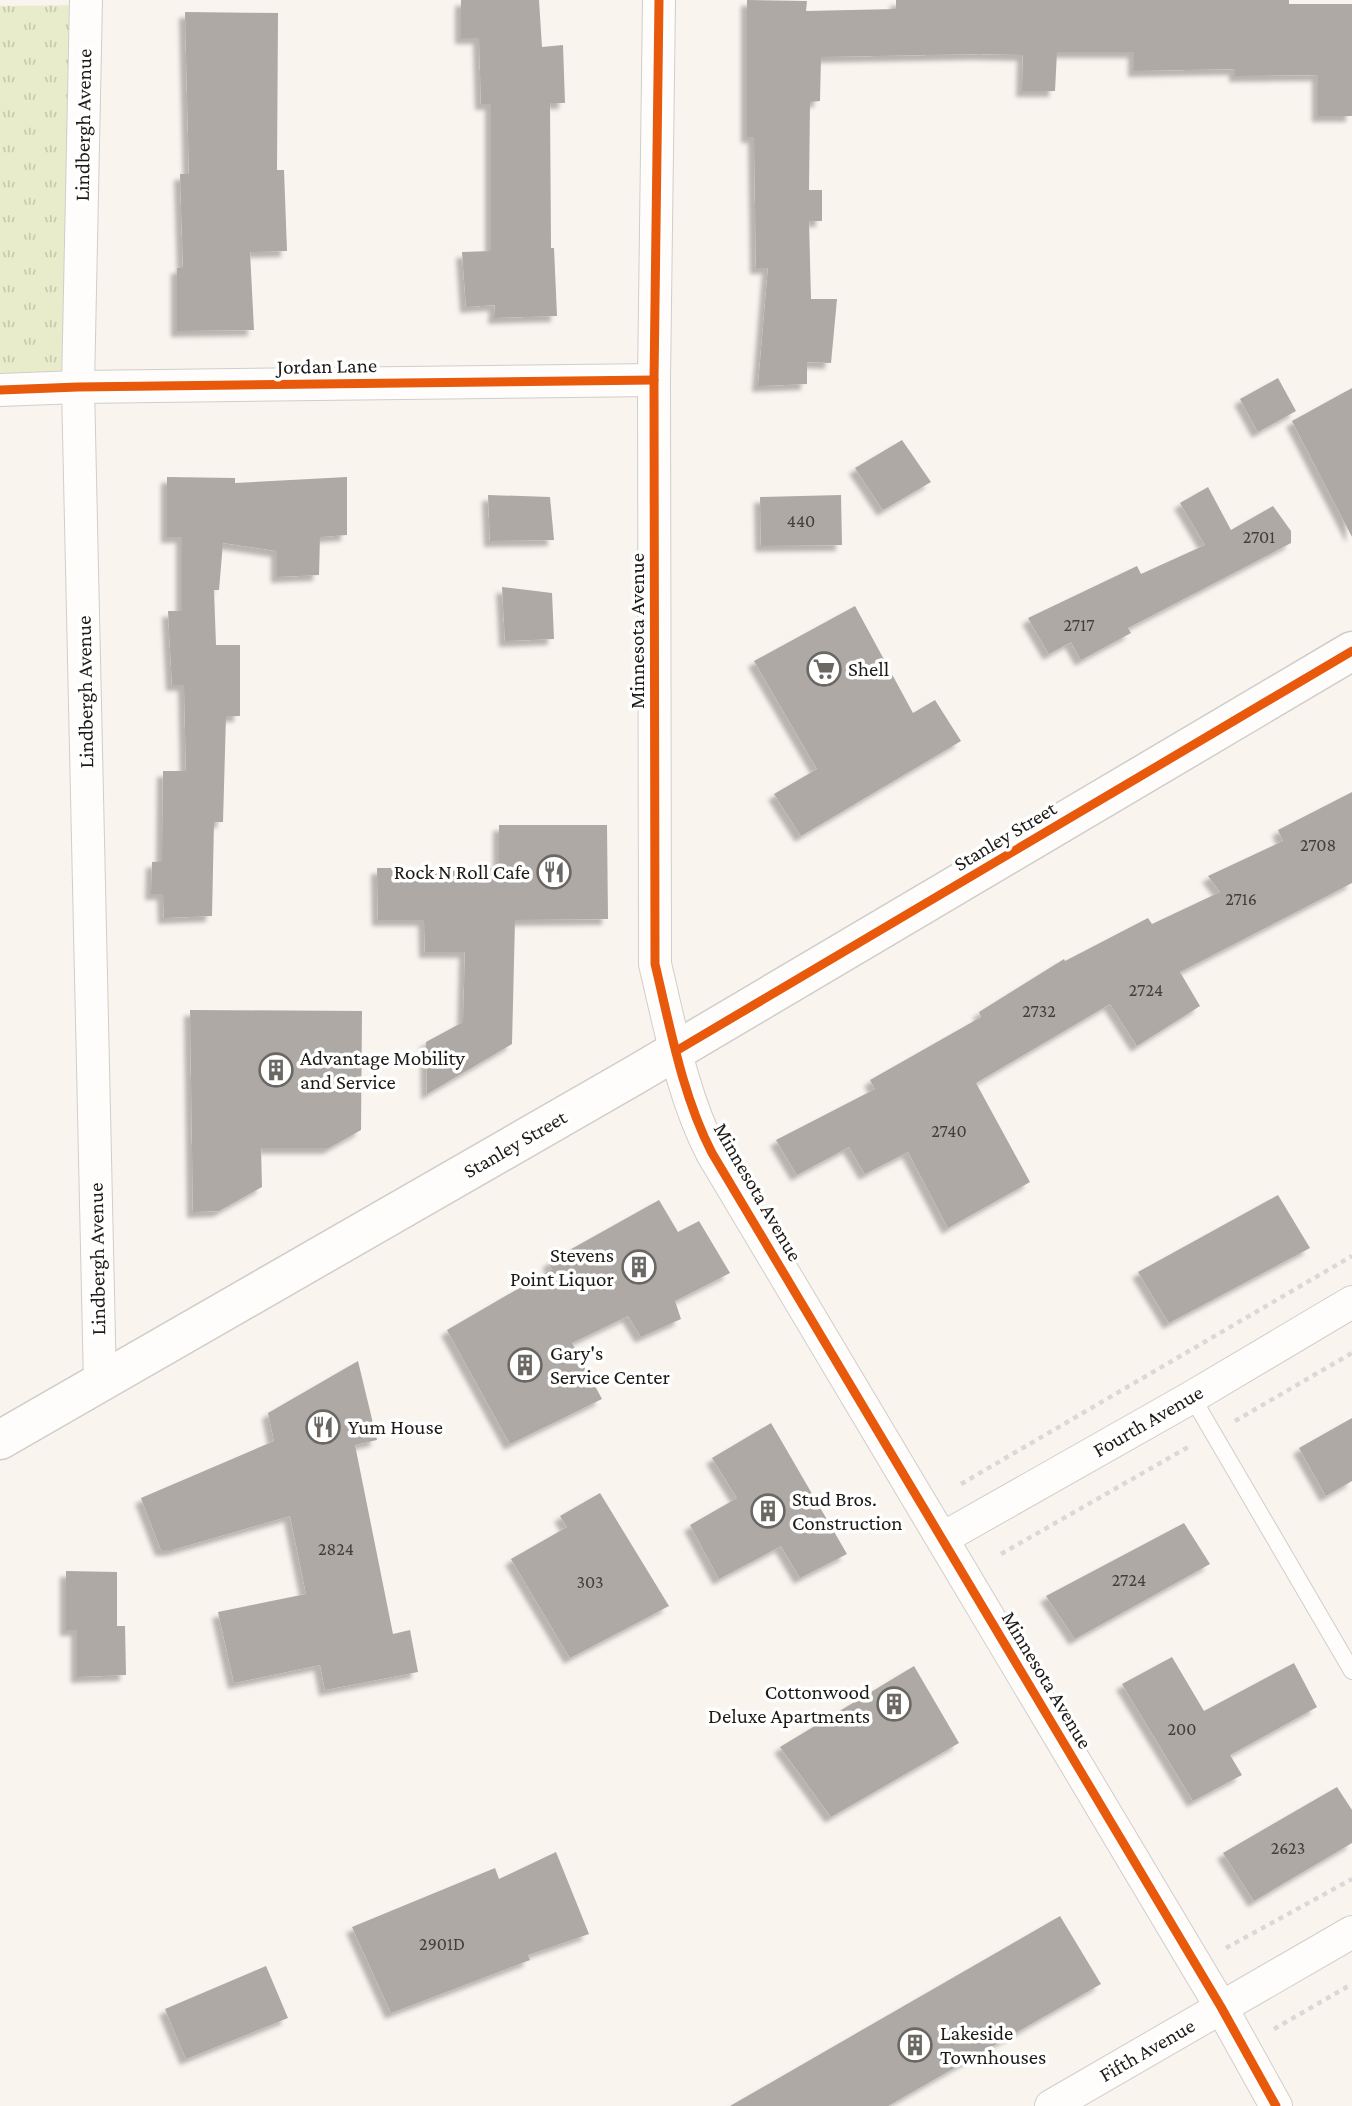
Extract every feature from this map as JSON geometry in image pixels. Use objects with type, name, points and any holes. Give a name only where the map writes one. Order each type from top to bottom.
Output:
[{"type":"street","name":"Lindbergh Avenue","points":[[86,0],[78,387],[100,1384]]},
{"type":"street","name":"Minnesota Avenue","points":[[659,0],[654,380],[655,964],[676,1051],[697,1121],[712,1153],[1221,2007],[1276,2106]]},
{"type":"street","name":"Jordan Lane","points":[[0,390],[654,380]]},
{"type":"street","name":"Stanley Street","points":[[0,1440],[676,1051],[1352,651]]},
{"type":"street","name":"Fourth Avenue","points":[[943,1538],[1352,1302]]},
{"type":"street","name":"Fifth Avenue","points":[[1051,2106],[1352,1932]]},
{"type":"lane","points":[[1192,1396],[1352,1671]]},
{"type":"path","points":[[961,1483],[1352,1256]]},
{"type":"path","points":[[1001,1554],[1352,1353]]},
{"type":"path","points":[[1226,1948],[1352,1879]]},
{"type":"path","points":[[1274,2029],[1352,1984]]},
{"type":"green space","points":[[86,5],[78,387],[0,390],[0,6]]},
{"type":"building","points":[[461,0],[539,0],[542,47],[563,45],[565,103],[550,103],[551,248],[554,248],[557,316],[494,318],[495,305],[466,307],[462,252],[491,251],[491,104],[481,104],[479,38],[461,38]]},
{"type":"building","points":[[747,0],[807,1],[806,11],[896,9],[896,0],[1289,0],[1289,4],[1352,4],[1352,116],[1318,116],[1318,75],[1235,76],[1235,69],[1134,71],[1134,52],[1057,52],[1055,91],[1022,91],[1023,55],[821,57],[820,101],[810,102],[809,190],[822,190],[822,221],[809,221],[811,299],[837,299],[831,363],[807,362],[807,384],[758,386],[768,268],[756,268],[754,137],[747,137]]},
{"type":"building","points":[[185,12],[278,13],[277,170],[284,170],[287,251],[250,252],[254,330],[177,331],[177,268],[183,267],[180,174],[189,174]]},
{"type":"building","points":[[1278,378],[1296,411],[1258,432],[1240,399]]},
{"type":"building","points":[[1352,388],[1352,537],[1292,421]]},
{"type":"building","points":[[902,440],[931,482],[883,510],[855,468]]},
{"type":"building","points":[[167,477],[235,478],[235,483],[347,477],[347,535],[320,537],[319,575],[277,577],[277,551],[223,543],[219,590],[214,590],[216,645],[240,645],[240,716],[226,716],[223,822],[214,822],[212,916],[164,918],[163,894],[151,894],[152,862],[162,861],[163,771],[186,771],[184,685],[172,685],[168,611],[182,611],[182,537],[167,537]]},
{"type":"building","points":[[1208,487],[1231,530],[1273,506],[1291,531],[1291,543],[1128,628],[1131,633],[1081,660],[1071,642],[1049,654],[1028,618],[1137,566],[1141,574],[1205,545],[1180,503]]},
{"type":"building","points":[[488,495],[550,497],[554,540],[490,541]]},
{"type":"building","points":[[841,495],[842,545],[761,546],[760,497]]},
{"type":"building","points":[[502,587],[552,593],[554,639],[505,641]]},
{"type":"building","points":[[855,606],[913,713],[935,700],[961,741],[801,836],[774,794],[817,769],[754,661]]},
{"type":"building","points":[[1352,792],[1352,883],[1180,972],[1200,1006],[1137,1046],[1110,1004],[976,1083],[1030,1182],[948,1228],[908,1152],[865,1174],[849,1147],[797,1175],[776,1140],[875,1089],[870,1080],[981,1017],[979,1012],[1064,959],[1065,961],[1148,918],[1152,924],[1220,892],[1208,876],[1283,841],[1278,830]]},
{"type":"building","points":[[499,825],[607,825],[608,919],[515,920],[512,1044],[427,1094],[426,1042],[463,1022],[465,952],[425,952],[424,920],[378,920],[377,868],[499,868]]},
{"type":"building","name":"Advantage Mobility and Service","points":[[190,1010],[362,1011],[361,1130],[329,1148],[261,1148],[262,1187],[219,1211],[193,1212]]},
{"type":"building","points":[[1278,1195],[1310,1248],[1169,1323],[1138,1272]]},
{"type":"building","points":[[659,1200],[678,1232],[699,1221],[730,1273],[675,1301],[681,1319],[641,1337],[628,1316],[572,1343],[602,1399],[510,1444],[447,1330],[552,1269],[548,1262]]},
{"type":"building","points":[[358,1361],[377,1440],[355,1445],[393,1634],[410,1630],[418,1672],[325,1690],[320,1665],[234,1683],[218,1612],[306,1594],[290,1516],[172,1550],[161,1550],[141,1498],[274,1441],[268,1413]]},
{"type":"building","points":[[1352,1418],[1352,1481],[1326,1496],[1299,1448]]},
{"type":"building","name":"Stud Bros. Construction","points":[[771,1423],[847,1554],[800,1578],[781,1546],[719,1579],[690,1525],[737,1498],[712,1458]]},
{"type":"building","points":[[600,1493],[669,1606],[570,1658],[511,1559],[567,1527],[560,1516]]},
{"type":"building","points":[[1184,1523],[1210,1564],[1075,1639],[1046,1596]]},
{"type":"building","points":[[66,1571],[117,1572],[117,1626],[125,1626],[126,1675],[77,1677],[77,1630],[66,1630]]},
{"type":"building","points":[[1172,1657],[1204,1711],[1294,1663],[1317,1707],[1230,1755],[1242,1775],[1193,1801],[1122,1684]]},
{"type":"building","name":"Cottonwood Deluxe Apartments","points":[[914,1666],[959,1743],[831,1817],[780,1747]]},
{"type":"building","points":[[1337,1787],[1352,1810],[1352,1843],[1254,1901],[1223,1853]]},
{"type":"building","points":[[556,1852],[589,1934],[528,1955],[530,1960],[391,2013],[352,1927],[495,1868],[499,1879]]},
{"type":"building","name":"Lakeside Townhouses","points":[[1060,1916],[1101,1984],[888,2106],[730,2106]]},
{"type":"building","points":[[266,1966],[288,2018],[186,2059],[165,2009]]},
{"type":"cycle path","points":[[659,0],[654,380],[655,964],[685,1084],[712,1153],[1221,2007],[1276,2106]]},
{"type":"cycle path","points":[[0,390],[654,380]]},
{"type":"cycle path","points":[[676,1051],[1352,651]]},
{"type":"place","name":"Shell","points":[[824,669]]},
{"type":"place","name":"Rock N Roll Cafe","points":[[554,872]]},
{"type":"place","name":"Advantage Mobility and Service","points":[[276,1070]]},
{"type":"place","name":"Stevens Point Liquor","points":[[639,1267]]},
{"type":"place","name":"Gary's Service Center","points":[[525,1365]]},
{"type":"place","name":"Yum House","points":[[323,1427]]},
{"type":"place","name":"Stud Bros. Construction","points":[[768,1511]]},
{"type":"place","name":"Cottonwood Deluxe Apartments","points":[[894,1704]]},
{"type":"place","name":"Lakeside Townhouses","points":[[915,2045]]}]
